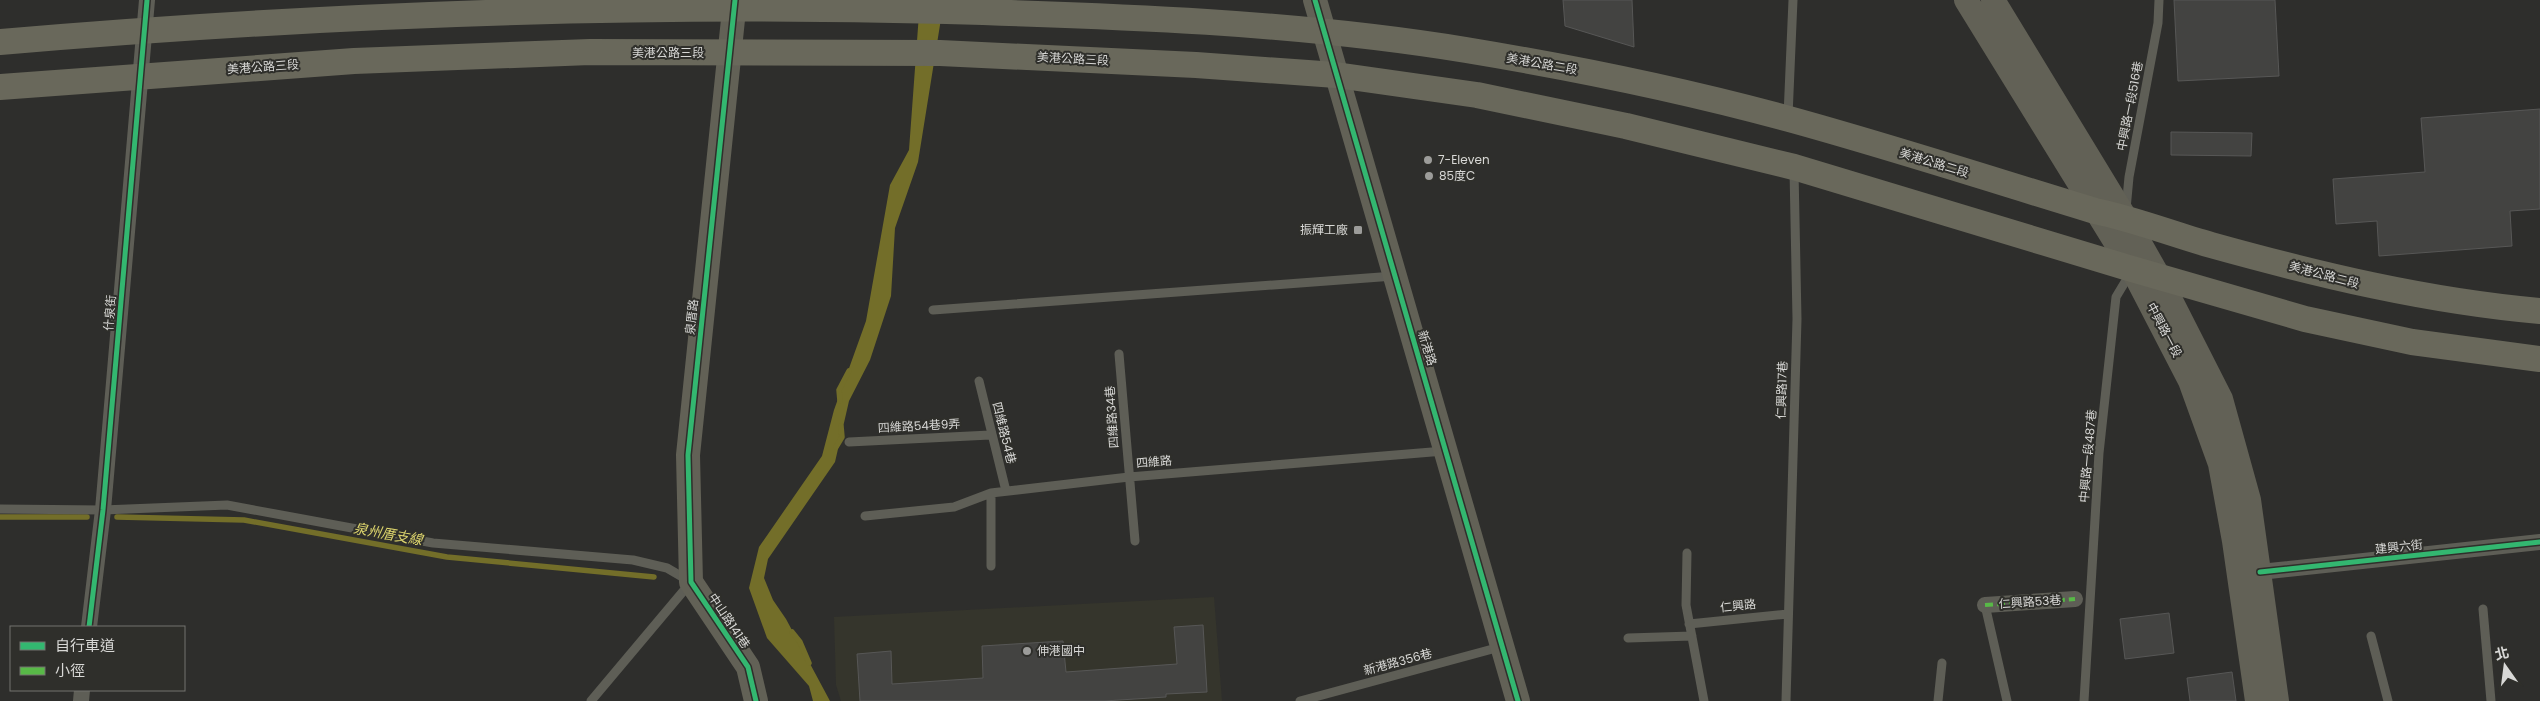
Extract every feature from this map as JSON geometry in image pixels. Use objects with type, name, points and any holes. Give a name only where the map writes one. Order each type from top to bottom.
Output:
[{"type":"main road","name":"新港路","points":[[1315,0],[1518,701]]},
{"type":"main road","name":"中興路一段","points":[[1966,0],[2132,269],[2190,381],[2220,464],[2234,541],[2257,701]]},
{"type":"main road","name":"中興路一段","points":[[1994,0],[2125,217],[2159,277],[2221,398],[2249,500],[2277,701]]},
{"type":"main road","points":[[0,42],[144,29],[499,6],[735,4],[1169,19],[1325,31]]},
{"type":"main road","name":"泉厝路","points":[[691,582],[688,456],[735,4]]},
{"type":"main road","name":"美港公路二段","points":[[1325,31],[1461,49],[1614,76],[1788,118],[2095,211],[2125,217],[2208,244],[2358,284],[2481,306],[2540,311]]},
{"type":"main road","name":"美港公路三段","points":[[0,87],[354,61],[590,52],[928,53],[1196,65],[1336,75]]},
{"type":"main road","points":[[1336,75],[1505,101],[1626,126],[1794,167],[2159,277],[2305,318],[2412,342],[2540,359]]},
{"type":"main road","name":"中山路141巷","points":[[691,582],[748,667],[756,701]]},
{"type":"street","name":"什泉街","points":[[89,626],[103,510],[148,0]]},
{"type":"street","name":"建興六街","points":[[2260,572],[2540,542]]},
{"type":"street","name":"仁興路53巷","points":[[1984,605],[2075,600]]},
{"type":"lane","points":[[1788,118],[1793,0]]},
{"type":"lane","name":"中興路一段516巷","points":[[2125,217],[2129,177],[2158,23],[2159,0]]},
{"type":"lane","name":"仁興路17巷","points":[[1786,701],[1797,319],[1794,167]]},
{"type":"lane","points":[[2125,217],[2132,269]]},
{"type":"lane","name":"中興路一段487巷","points":[[2084,701],[2099,454],[2116,297],[2132,269]]},
{"type":"lane","points":[[933,310],[1395,276]]},
{"type":"lane","name":"四維路34巷","points":[[1119,354],[1135,540]]},
{"type":"lane","name":"四維路54巷","points":[[979,381],[990,434],[1006,491]]},
{"type":"lane","name":"四維路54巷9弄","points":[[849,442],[990,434]]},
{"type":"lane","name":"四維路","points":[[865,516],[954,506],[991,493],[1129,477],[1447,451]]},
{"type":"lane","points":[[991,493],[991,566]]},
{"type":"lane","points":[[0,509],[103,510],[227,505],[433,544],[633,560],[667,568],[691,582],[591,701]]},
{"type":"lane","points":[[1687,553],[1686,605],[1704,701]]},
{"type":"lane","points":[[1984,605],[2007,701]]},
{"type":"lane","points":[[2483,609],[2491,701]]},
{"type":"lane","name":"仁興路","points":[[1690,624],[1788,614]]},
{"type":"lane","points":[[1628,638],[1692,636]]},
{"type":"lane","points":[[2371,636],[2388,701]]},
{"type":"lane","name":"新港路356巷","points":[[1300,701],[1503,646]]},
{"type":"lane","points":[[1938,701],[1942,663]]},
{"type":"shaded area","points":[[920,0],[944,0],[918,162],[895,228],[891,296],[870,360],[849,401],[835,462],[768,559],[764,578],[773,600],[786,619],[830,701],[813,701],[809,686],[767,638],[749,588],[759,547],[822,456],[834,410],[866,321],[890,185],[909,150]]},
{"type":"shaded area","name":"伸港國中","points":[[1214,597],[1222,701],[841,701],[836,685],[834,617]]},
{"type":"building","points":[[1563,0],[1632,0],[1634,47],[1565,26]]},
{"type":"building","points":[[2174,0],[2275,0],[2279,76],[2178,81]]},
{"type":"building","points":[[2540,109],[2540,209],[2510,211],[2512,246],[2379,256],[2377,221],[2336,224],[2333,179],[2425,172],[2421,118]]},
{"type":"building","points":[[2171,132],[2252,133],[2251,156],[2171,155]]},
{"type":"building","points":[[2169,613],[2174,653],[2125,659],[2120,619]]},
{"type":"building","points":[[1203,625],[1207,692],[1166,694],[1166,697],[1104,701],[860,701],[857,654],[891,651],[892,684],[983,678],[982,646],[1063,641],[1066,672],[1177,664],[1174,627]]},
{"type":"building","points":[[2232,672],[2236,701],[2190,701],[2187,678]]},
{"type":"waterway","points":[[840,401],[839,390],[849,371]]},
{"type":"waterway","points":[[836,447],[842,437],[841,426]]},
{"type":"waterway","name":"泉州厝支線","points":[[0,517],[87,517]]},
{"type":"waterway","name":"泉州厝支線","points":[[117,517],[244,520],[447,557],[654,577]]},
{"type":"waterway","points":[[792,632],[800,642],[809,663]]},
{"type":"marked path","points":[[1985,605],[2075,599]]},
{"type":"cycle path","points":[[89,626],[103,510],[147,0]]},
{"type":"cycle path","points":[[735,0],[688,455],[691,582],[748,667],[756,701]]},
{"type":"cycle path","points":[[1315,0],[1518,701]]},
{"type":"cycle path","points":[[2260,572],[2540,542]]},
{"type":"place","name":"7-Eleven","points":[[1428,160]]},
{"type":"place","name":"85度C","points":[[1429,176]]},
{"type":"place","name":"振輝工廠","points":[[1358,230]]},
{"type":"place","name":"伸港國中","points":[[1027,651]]}]
